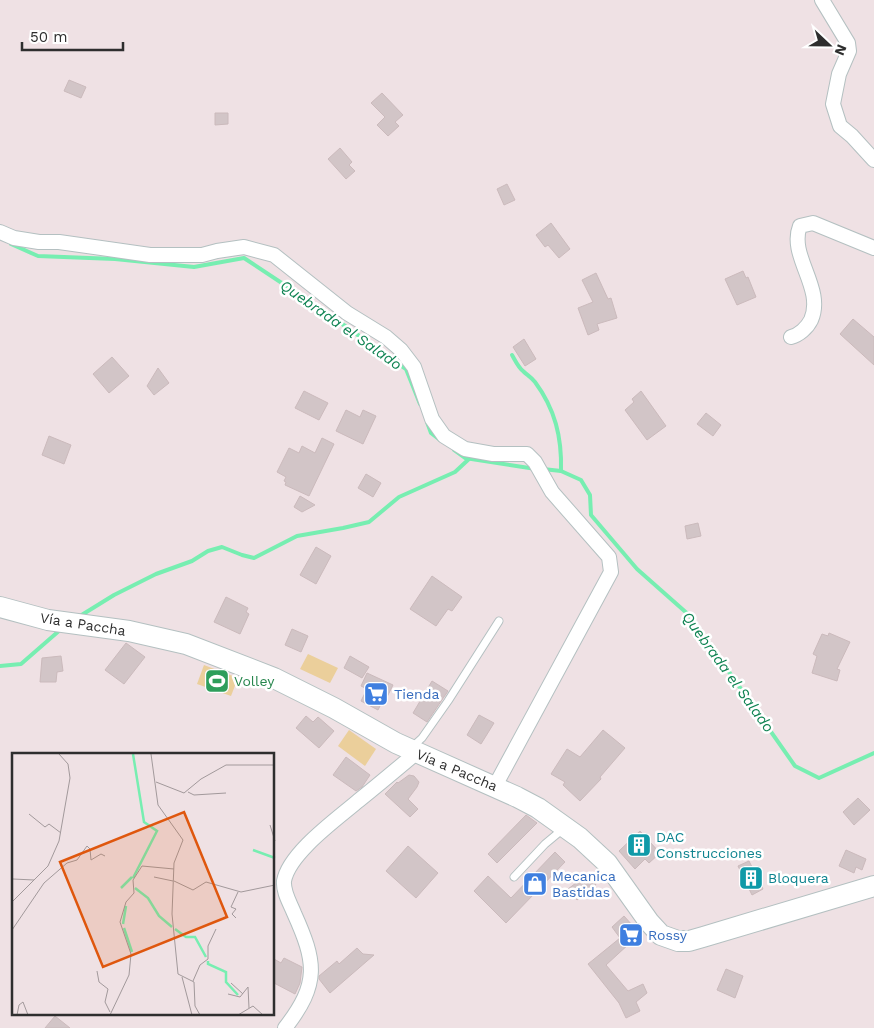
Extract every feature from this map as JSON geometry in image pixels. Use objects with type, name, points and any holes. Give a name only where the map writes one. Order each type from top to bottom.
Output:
[{"type":"main road","name":"Vía a Paccha","points":[[0,607],[48,620],[129,631],[194,647],[274,678],[413,751],[495,786],[538,808],[566,827],[607,863],[649,922],[662,935],[678,941],[689,941],[874,886]]},
{"type":"street","points":[[822,0],[848,43],[849,52],[837,84],[833,104],[835,111],[840,126],[874,160]]},
{"type":"street","points":[[791,338],[809,325],[815,311],[815,300],[798,245],[800,226],[813,223],[874,248]]},
{"type":"street","points":[[0,232],[14,238],[39,242],[59,242],[150,255],[202,255],[244,247],[274,255],[347,313],[401,350],[414,367],[432,418],[444,436],[465,449],[493,454],[527,454],[535,462],[552,492],[609,557],[612,572],[495,786]]},
{"type":"street","points":[[285,1028],[300,1006],[310,982],[312,969],[307,942],[285,890],[284,880],[292,863],[311,840],[413,751]]},
{"type":"lane","points":[[413,751],[499,621]]},
{"type":"lane","points":[[514,877],[545,844],[566,827]]},
{"type":"shaded area","name":"Volley","points":[[308,654],[338,668],[330,683],[300,669]]},
{"type":"shaded area","name":"Volley","points":[[204,665],[238,678],[231,696],[197,684]]},
{"type":"shaded area","points":[[349,730],[376,749],[365,766],[338,746]]},
{"type":"building","points":[[69,80],[86,87],[81,98],[64,91]]},
{"type":"building","points":[[382,93],[403,115],[395,122],[399,126],[388,136],[377,125],[385,117],[371,103]]},
{"type":"building","points":[[215,113],[228,113],[228,124],[215,125]]},
{"type":"building","points":[[340,148],[352,162],[349,165],[355,171],[346,179],[328,159]]},
{"type":"building","points":[[507,184],[515,200],[504,205],[497,189]]},
{"type":"building","points":[[551,223],[570,249],[559,258],[548,245],[545,247],[536,235]]},
{"type":"building","points":[[743,271],[746,278],[748,277],[756,297],[737,305],[725,279]]},
{"type":"building","points":[[596,273],[608,299],[611,298],[617,318],[597,324],[599,330],[588,335],[578,308],[593,302],[582,280]]},
{"type":"building","points":[[853,319],[874,337],[874,365],[840,334]]},
{"type":"building","points":[[524,339],[536,359],[525,366],[513,347]]},
{"type":"building","points":[[112,357],[129,376],[109,393],[93,374]]},
{"type":"building","points":[[158,368],[169,383],[154,395],[147,386]]},
{"type":"building","points":[[304,391],[328,403],[319,420],[295,408]]},
{"type":"building","points":[[641,391],[666,426],[647,440],[625,410],[634,402],[632,399]]},
{"type":"building","points":[[346,410],[360,417],[363,410],[376,416],[363,444],[336,431]]},
{"type":"building","points":[[706,413],[721,425],[713,436],[697,424]]},
{"type":"building","points":[[49,436],[71,445],[64,464],[42,455]]},
{"type":"building","points":[[322,438],[334,444],[309,496],[285,485],[286,477],[277,472],[289,448],[299,453],[302,446],[315,453]]},
{"type":"building","points":[[366,474],[381,483],[373,497],[358,488]]},
{"type":"building","points":[[300,496],[315,505],[302,512],[294,507]]},
{"type":"building","points":[[698,523],[701,536],[687,539],[685,526]]},
{"type":"building","points":[[316,547],[331,556],[316,584],[300,575]]},
{"type":"building","points":[[432,576],[462,597],[452,611],[448,609],[436,626],[410,609]]},
{"type":"building","points":[[226,597],[248,608],[246,612],[249,614],[240,634],[214,622]]},
{"type":"building","points":[[292,629],[308,636],[301,652],[285,645]]},
{"type":"building","points":[[829,633],[850,642],[837,669],[840,670],[837,681],[812,673],[817,656],[813,654],[822,634],[828,636]]},
{"type":"building","points":[[126,643],[145,657],[124,684],[105,670]]},
{"type":"building","points":[[61,656],[63,671],[57,672],[56,682],[40,682],[42,658]]},
{"type":"building","points":[[350,656],[369,667],[362,678],[344,668]]},
{"type":"building","name":"Tienda","points":[[367,673],[393,685],[378,710],[361,701],[367,689],[361,686]]},
{"type":"building","name":"Tienda","points":[[432,681],[448,691],[427,722],[413,713]]},
{"type":"building","points":[[479,715],[494,723],[481,744],[467,735]]},
{"type":"building","points":[[306,716],[313,722],[318,717],[334,731],[319,748],[296,728]]},
{"type":"building","points":[[603,730],[625,748],[600,777],[601,779],[580,801],[563,785],[565,782],[551,774],[567,749],[580,757]]},
{"type":"building","points":[[346,757],[370,775],[362,787],[356,791],[333,775]]},
{"type":"building","points":[[409,775],[414,776],[419,782],[408,799],[418,809],[410,817],[385,794],[397,782]]},
{"type":"building","points":[[858,798],[870,810],[854,825],[843,812]]},
{"type":"building","points":[[526,815],[537,823],[497,863],[488,854]]},
{"type":"building","name":"DAC Construcciones","points":[[640,831],[660,853],[649,863],[645,859],[635,869],[619,851]]},
{"type":"building","points":[[408,846],[438,873],[416,898],[386,871]]},
{"type":"building","points":[[846,850],[866,859],[862,870],[856,867],[854,873],[839,866]]},
{"type":"building","name":"Mecanica Bastidas","points":[[555,852],[565,862],[506,923],[474,891],[488,876],[511,898]]},
{"type":"building","name":"Bloquera","points":[[749,861],[763,889],[752,895],[738,866]]},
{"type":"building","points":[[588,874],[596,885],[577,900],[568,889]]},
{"type":"building","points":[[624,916],[642,932],[606,965],[628,991],[643,984],[647,993],[636,1002],[640,1011],[626,1018],[619,1003],[588,964],[620,938],[612,927]]},
{"type":"building","points":[[357,948],[363,954],[374,955],[330,993],[319,979],[319,976],[337,961],[339,964]]},
{"type":"building","points":[[284,958],[302,967],[300,983],[295,994],[275,984],[275,960],[281,963]]},
{"type":"building","points":[[726,969],[743,976],[735,998],[717,990]]},
{"type":"building","points":[[55,1016],[70,1028],[45,1028]]},
{"type":"waterway","name":"Quebrada el Salado","points":[[11,244],[38,256],[115,259],[194,267],[244,258],[406,369],[420,404]]},
{"type":"waterway","points":[[512,355],[520,368],[535,382],[548,403],[556,424],[560,447],[561,471]]},
{"type":"waterway","name":"Quebrada el Salado","points":[[427,422],[431,433],[440,440]]},
{"type":"waterway","name":"Quebrada el Salado","points":[[454,450],[465,458],[536,469]]},
{"type":"waterway","points":[[80,616],[114,595],[156,574],[192,561],[208,551],[222,547],[254,558],[297,536],[369,522],[399,497],[455,472],[469,459]]},
{"type":"waterway","name":"Quebrada el Salado","points":[[543,469],[561,471],[581,480],[590,495],[591,515],[637,569],[689,615],[795,766],[819,778],[874,753]]},
{"type":"waterway","points":[[0,666],[21,664],[60,630]]},
{"type":"place","name":"Volley","points":[[217,681]]},
{"type":"place","name":"Tienda","points":[[376,694]]},
{"type":"place","name":"DAC Construcciones","points":[[639,845]]},
{"type":"place","name":"Bloquera","points":[[751,878]]},
{"type":"place","name":"Mecanica Bastidas","points":[[535,884]]},
{"type":"place","name":"Rossy","points":[[631,935]]}]
